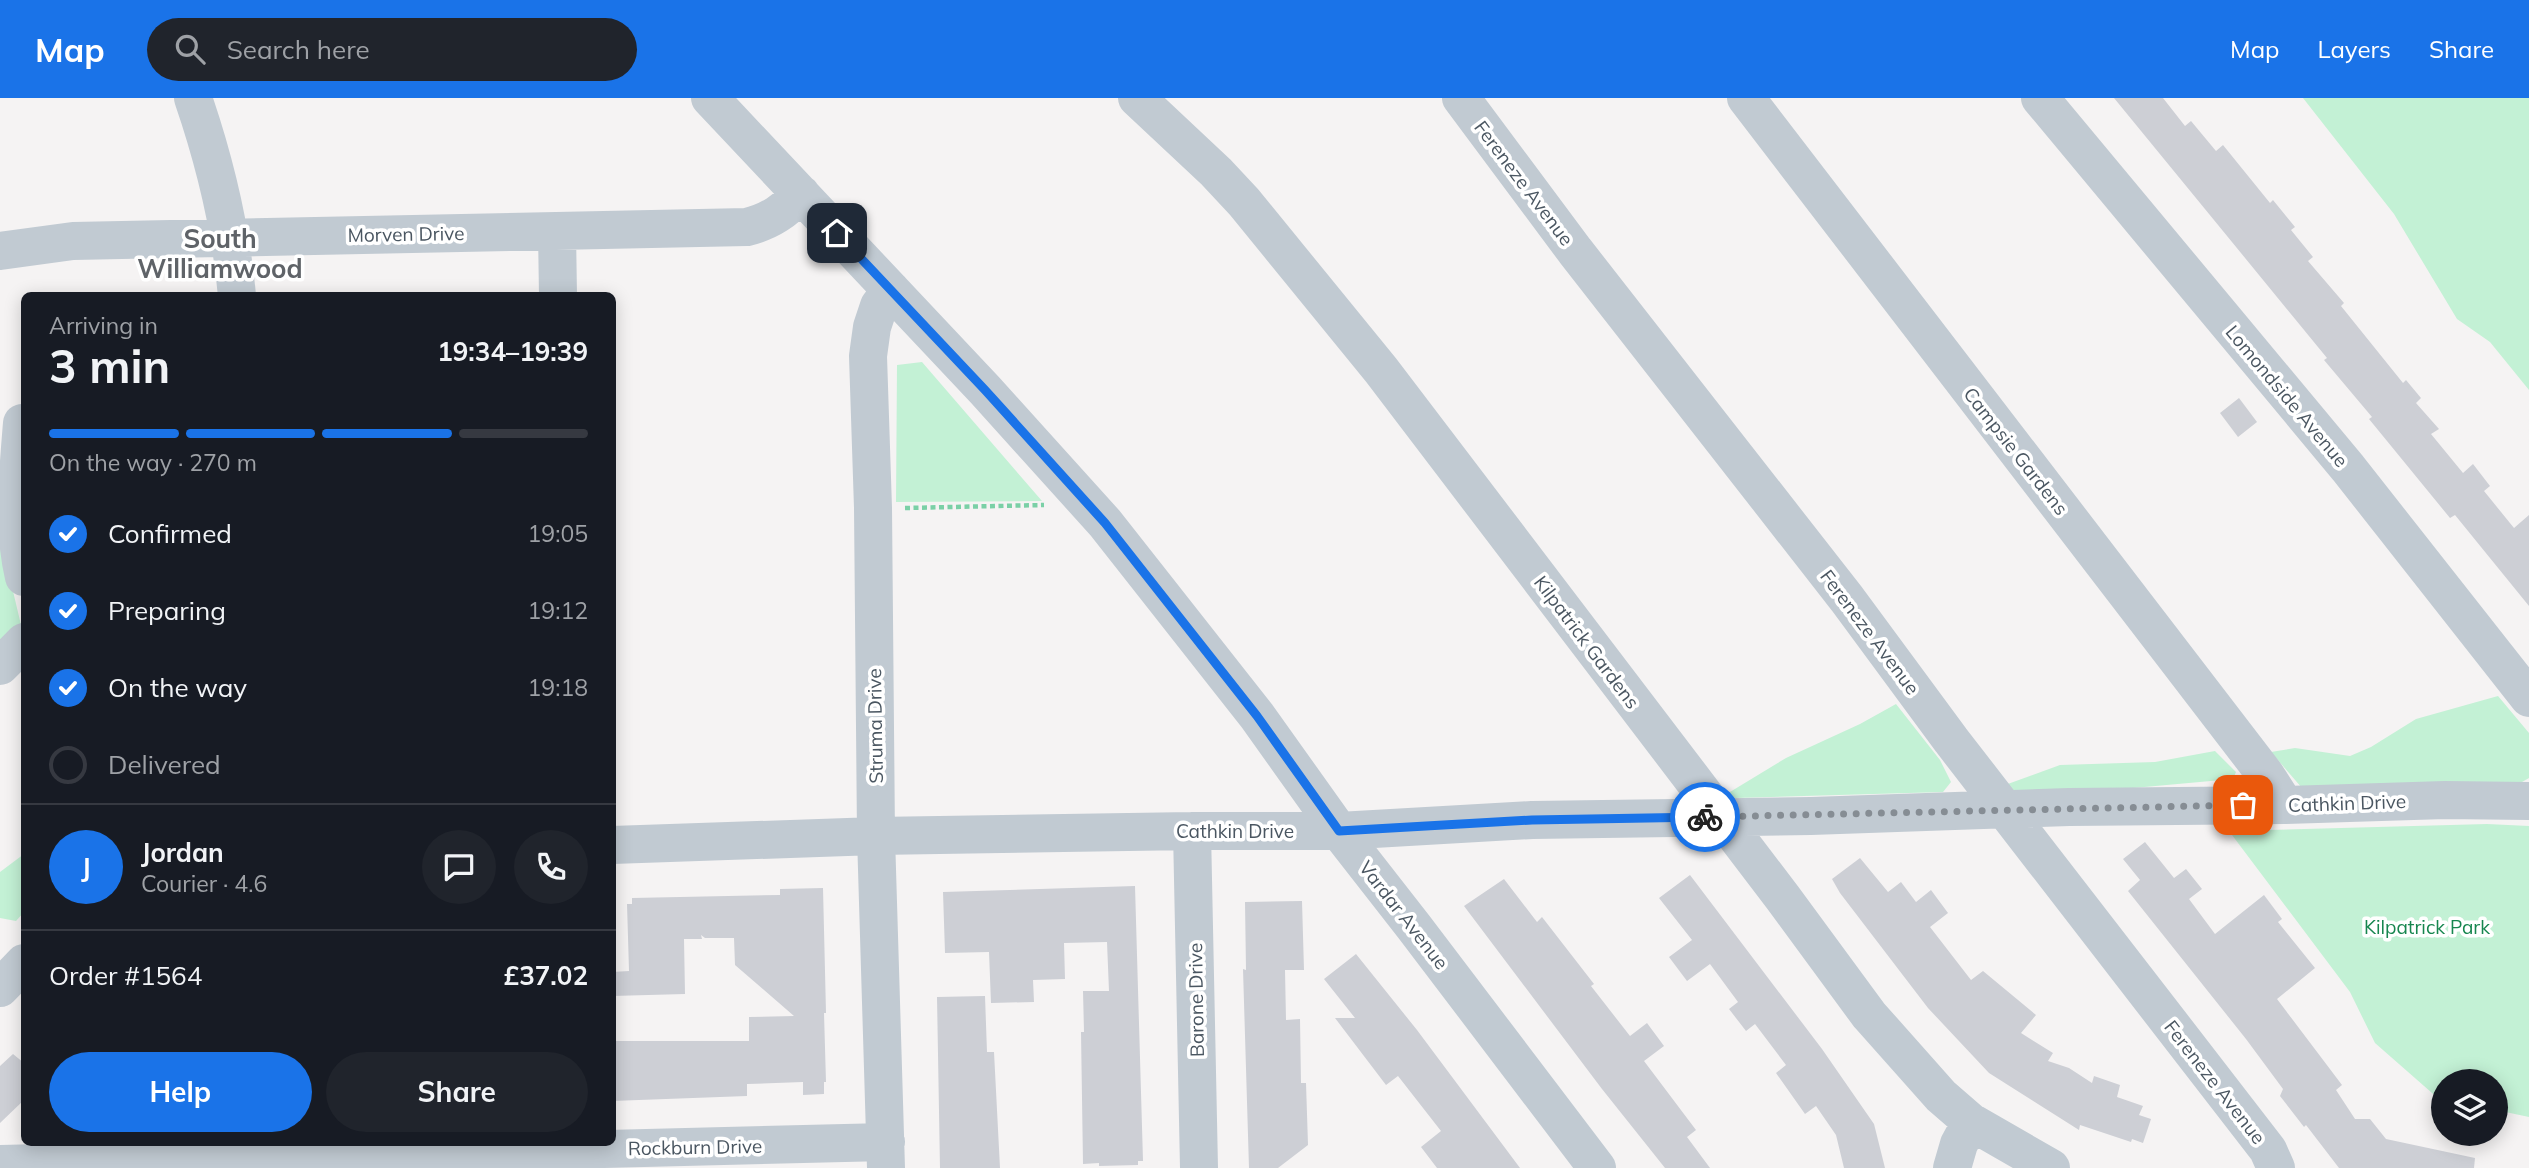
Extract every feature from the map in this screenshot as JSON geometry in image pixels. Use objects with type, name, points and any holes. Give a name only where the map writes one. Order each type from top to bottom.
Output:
[{"type":"street","points":[[193,98],[219,187],[236,292]]},
{"type":"street","name":"Vardar Avenue","points":[[710,98],[1087,502],[1257,716],[1339,831],[1597,1168]]},
{"type":"street","name":"Kilpatrick Gardens","points":[[1137,98],[1216,172],[1275,239],[1438,444],[1869,1015],[1941,1096],[1971,1122],[2051,1168]]},
{"type":"street","name":"Fereneze Avenue","points":[[1461,98],[1575,251],[1847,599],[2005,811],[2268,1150],[2276,1168]]},
{"type":"street","name":"Campsie Gardens","points":[[1746,98],[2265,774],[2285,805]]},
{"type":"street","name":"Lomondside Avenue","points":[[2040,98],[2348,468],[2529,698]]},
{"type":"street","name":"Morven Drive","points":[[0,251],[73,242],[747,227],[766,222],[781,214],[801,194]]},
{"type":"street","points":[[557,231],[558,292]]},
{"type":"street","name":"Struma Drive","points":[[886,1155],[876,836],[873,508],[868,356],[872,327],[879,306],[891,290]]},
{"type":"street","points":[[21,429],[9,489],[21,565]]},
{"type":"street","points":[[0,666],[21,645]]},
{"type":"street","name":"Cathkin Drive","points":[[616,845],[876,836],[1339,831],[1532,820],[2005,811],[2069,807],[2529,801]]},
{"type":"street","name":"Barone Drive","points":[[1192,831],[1199,1168]]},
{"type":"street","points":[[1952,1168],[1959,1144],[1971,1122]]},
{"type":"street","name":"Rockburn Drive","points":[[0,1164],[886,1155]]},
{"type":"path","points":[[873,508],[1087,502]]},
{"type":"green space","points":[[2303,98],[2529,98],[2529,390],[2490,342],[2457,319],[2394,214]]},
{"type":"green space","points":[[922,362],[1042,501],[896,502],[897,365]]},
{"type":"green space","points":[[0,536],[21,625],[0,644]]},
{"type":"green space","points":[[2498,696],[2529,733],[2529,778],[2515,786],[2302,788],[2271,752],[2295,748],[2350,756],[2371,747],[2416,719]]},
{"type":"green space","points":[[1896,704],[1940,760],[1951,782],[1943,792],[1735,798],[1725,795],[1786,758]]},
{"type":"green space","points":[[2215,751],[2236,772],[2233,779],[2045,796],[2010,790],[2005,785],[2060,765],[2155,762]]},
{"type":"green space","name":"Kilpatrick Park","points":[[2487,824],[2529,826],[2529,1117],[2508,1113],[2508,1069],[2431,1069],[2431,1092],[2375,1043],[2350,992],[2229,831]]},
{"type":"green space","points":[[21,856],[21,915],[16,921],[0,918],[0,872]]},
{"type":"building","points":[[2114,98],[2163,98],[2185,126],[2191,121],[2216,151],[2223,145],[2270,203],[2273,200],[2295,227],[2291,230],[2313,257],[2308,261],[2344,303],[2341,306],[2403,383],[2406,380],[2421,398],[2416,403],[2439,429],[2431,434],[2463,473],[2473,464],[2490,486],[2484,491],[2514,528],[2529,515],[2529,606],[2455,515],[2450,518],[2369,419],[2372,417],[2324,360],[2327,358]]},
{"type":"building","points":[[2239,398],[2257,422],[2238,437],[2220,413]]},
{"type":"building","points":[[2145,842],[2174,878],[2186,869],[2202,889],[2189,899],[2215,934],[2264,895],[2282,919],[2278,922],[2315,968],[2277,999],[2342,1085],[2336,1090],[2355,1119],[2370,1119],[2386,1139],[2475,1158],[2474,1168],[2339,1168],[2280,1096],[2283,1089],[2246,1039],[2128,891],[2140,880],[2123,859]]},
{"type":"building","points":[[1860,858],[1888,892],[1901,882],[1916,902],[1931,890],[1948,913],[1930,927],[1971,980],[1983,971],[2036,1015],[2021,1033],[2053,1053],[2048,1061],[2069,1068],[2092,1083],[2094,1076],[2120,1085],[2117,1097],[2143,1106],[2139,1115],[2151,1119],[2143,1143],[2132,1139],[2131,1142],[2080,1125],[2079,1130],[1989,1073],[1928,1008],[1840,893],[1832,879]]},
{"type":"building","points":[[1690,875],[1822,1049],[1874,1124],[1885,1168],[1844,1168],[1836,1135],[1816,1106],[1805,1114],[1776,1073],[1786,1065],[1755,1024],[1746,1031],[1729,1009],[1738,1002],[1710,964],[1687,981],[1669,957],[1692,940],[1659,898]]},
{"type":"building","points":[[1504,879],[1537,922],[1542,917],[1630,1036],[1647,1023],[1664,1046],[1644,1061],[1696,1130],[1687,1137],[1710,1168],[1665,1168],[1464,906]]},
{"type":"building","points":[[1135,886],[1143,1161],[1138,1161],[1138,1165],[1083,1164],[1083,991],[1109,991],[1107,942],[1064,943],[1065,979],[1033,980],[1034,1002],[991,1003],[989,952],[945,953],[943,892]]},
{"type":"building","points":[[823,888],[826,1013],[824,1094],[803,1095],[803,1082],[747,1084],[747,1096],[616,1101],[616,1041],[749,1041],[749,1017],[794,1016],[735,965],[734,938],[705,938],[701,935],[702,939],[684,939],[685,994],[616,996],[616,972],[629,971],[627,904],[632,904],[632,898],[780,895],[780,889]]},
{"type":"building","points":[[1302,901],[1304,970],[1285,970],[1286,1020],[1300,1019],[1301,1083],[1306,1083],[1308,1145],[1278,1168],[1249,1168],[1243,969],[1246,970],[1245,902]]},
{"type":"building","points":[[1356,954],[1417,1030],[1520,1168],[1437,1168],[1421,1147],[1441,1131],[1398,1076],[1386,1085],[1335,1018],[1355,1018],[1324,979]]},
{"type":"building","points":[[985,996],[987,1052],[994,1052],[1000,1168],[940,1168],[937,997]]},
{"type":"building","points":[[13,1054],[21,1061],[21,1103],[0,1123],[0,1066]]},
{"type":"way so far","points":[[1705,817],[2243,805]]},
{"type":"district","name":"South Williamwood","points":[[220,253]]},
{"type":"route","points":[[837,233],[985,390],[1105,523],[1257,716],[1339,831],[1532,820],[1705,817]]}]
